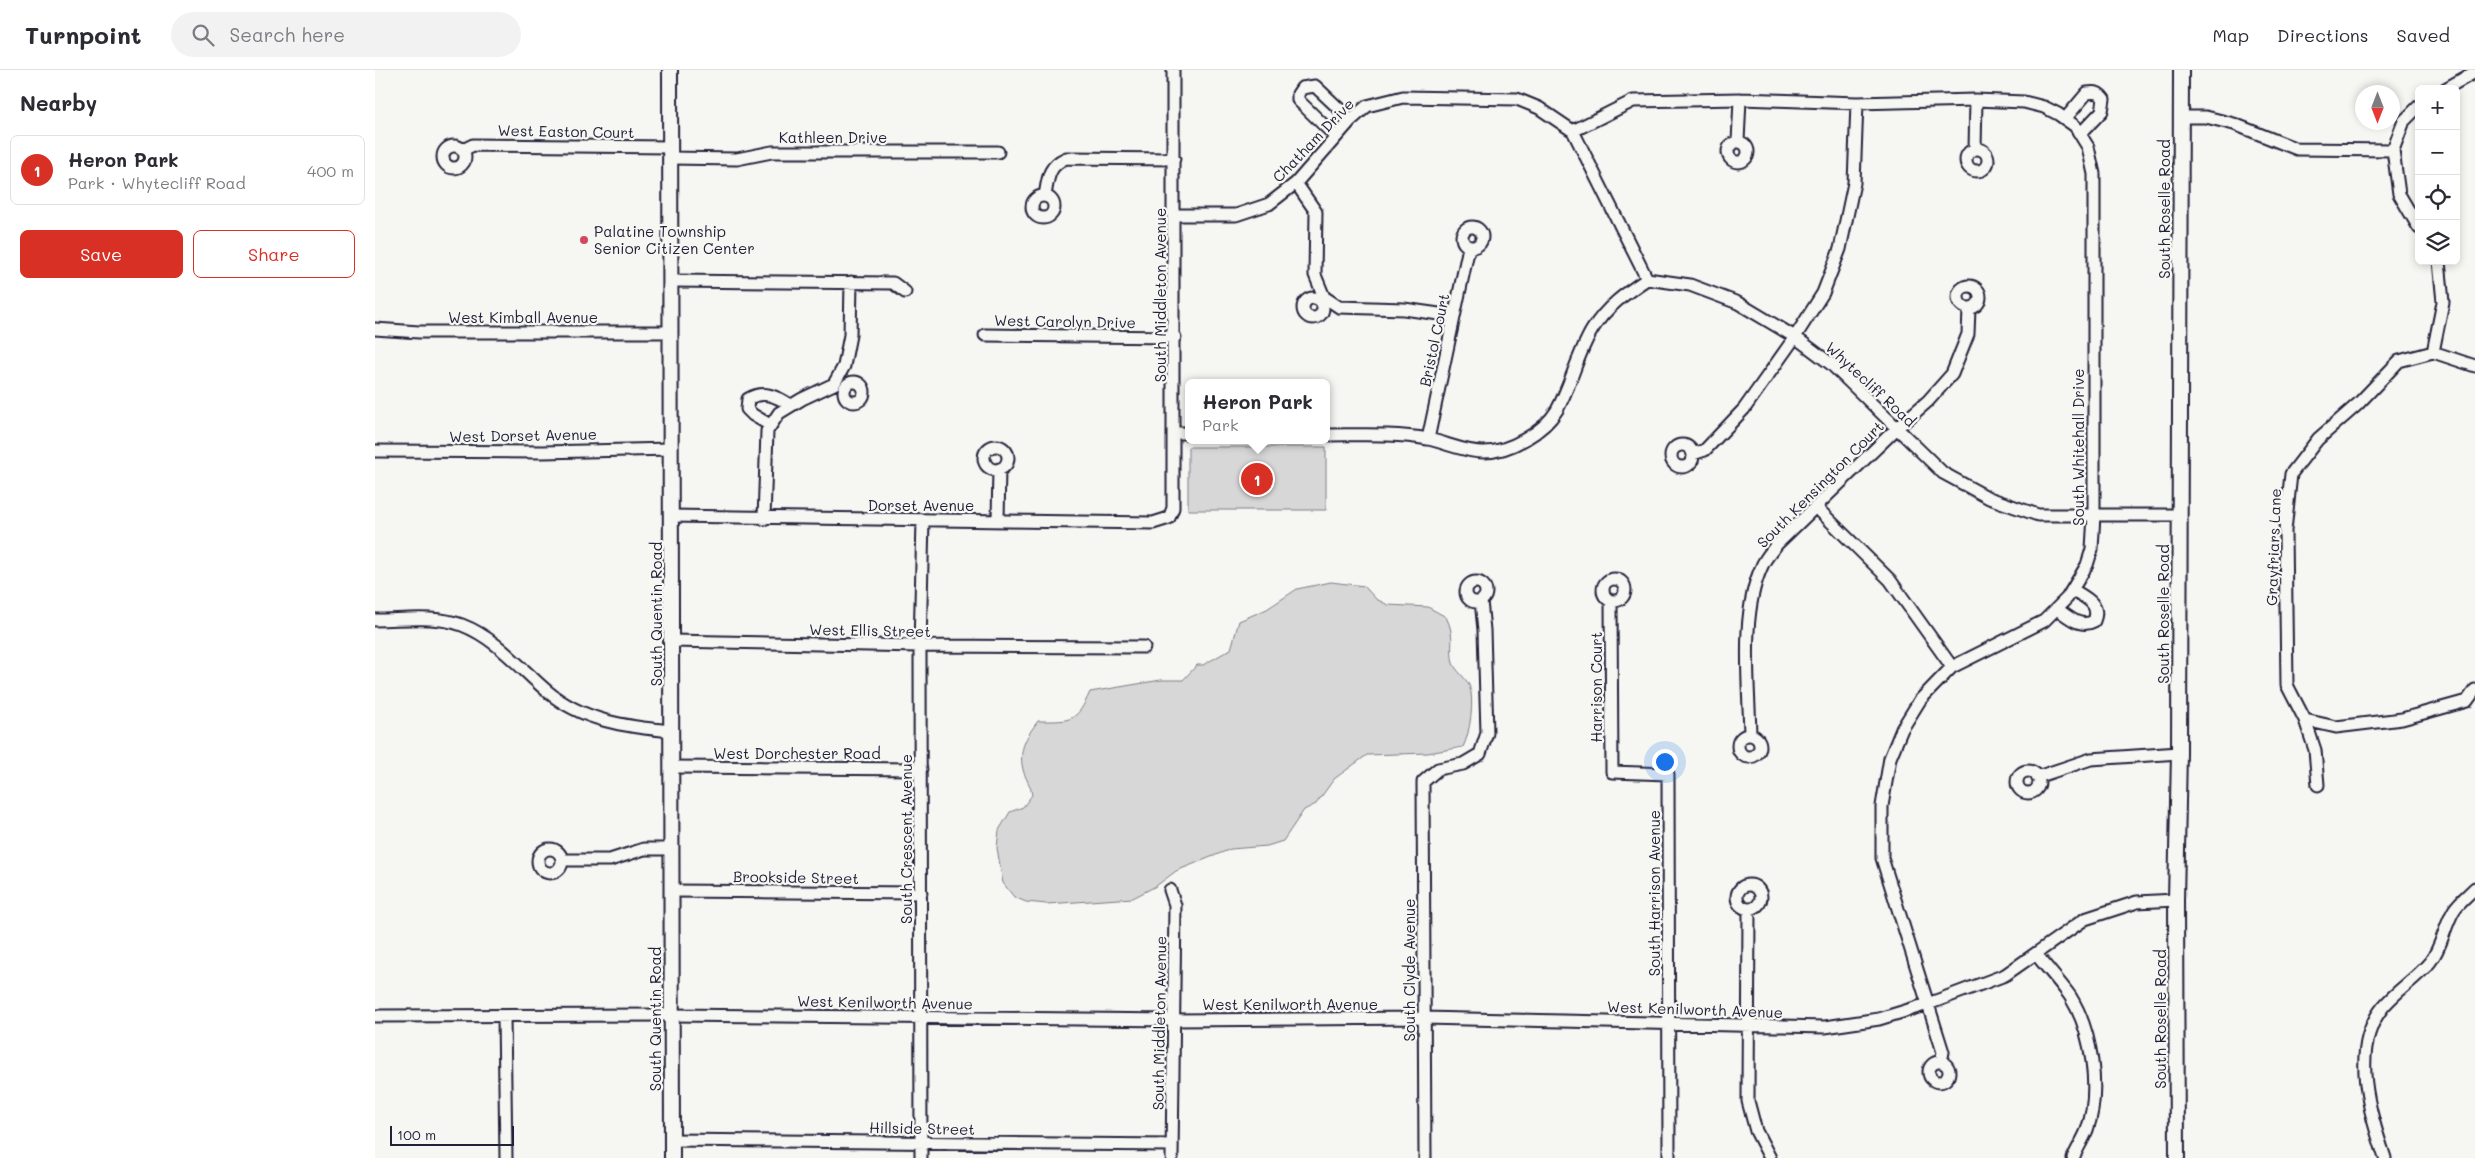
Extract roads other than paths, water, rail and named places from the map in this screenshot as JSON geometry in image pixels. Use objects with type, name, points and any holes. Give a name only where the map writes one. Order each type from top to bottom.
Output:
[{"type":"main road","name":"South Quentin Road","points":[[671,70],[672,1158]]},
{"type":"main road","name":"South Roselle Road","points":[[2177,1158],[2176,900],[2179,753],[2181,70]]},
{"type":"street","name":"South Middleton Avenue","points":[[1169,518],[1173,508],[1175,433],[1173,70]]},
{"type":"street","points":[[2452,85],[2475,72]]},
{"type":"street","points":[[1336,137],[1297,100],[1302,88],[1315,86],[1351,120]]},
{"type":"street","points":[[1573,131],[1633,100],[1740,99],[1857,103],[1976,100],[2035,103],[2059,114],[2078,130],[2102,111],[2104,99],[2101,94],[2096,92],[2087,93],[2065,119]]},
{"type":"street","name":"Chatham Drive","points":[[1175,215],[1236,215],[1269,204],[1296,183],[1351,120],[1367,106],[1403,96],[1517,99],[1539,108],[1573,131],[1647,279]]},
{"type":"street","points":[[1738,142],[1740,99]]},
{"type":"street","points":[[1975,149],[1976,100]]},
{"type":"street","points":[[1693,454],[1705,450],[1744,409],[1795,338],[1823,293],[1840,249],[1854,183],[1857,103]]},
{"type":"street","points":[[2415,110],[2404,121],[2393,150],[2399,194],[2415,221]]},
{"type":"street","points":[[2181,117],[2207,117],[2234,124],[2297,149],[2393,150]]},
{"type":"street","name":"South Whitehall Drive","points":[[1941,1062],[1943,1052],[1882,858],[1882,806],[1890,758],[1902,729],[1920,700],[1952,667],[2034,626],[2057,609],[2073,590],[2087,565],[2092,549],[2094,515],[2094,174],[2088,147],[2078,130]]},
{"type":"street","name":"West Easton Court","points":[[463,150],[473,145],[670,153]]},
{"type":"street","name":"Kathleen Drive","points":[[670,153],[737,159],[772,152],[997,152]]},
{"type":"street","points":[[1045,196],[1049,170],[1057,162],[1066,158],[1174,159]]},
{"type":"street","points":[[1296,183],[1316,212],[1315,275],[1322,299],[1339,307],[1404,309],[1453,316]]},
{"type":"street","name":"Bristol Court","points":[[1429,439],[1453,316],[1469,247]]},
{"type":"street","points":[[2439,265],[2443,302],[2433,352],[2475,366]]},
{"type":"street","points":[[1330,435],[1429,439],[1461,449],[1484,452],[1507,448],[1533,434],[1556,410],[1578,356],[1593,328],[1616,300],[1647,279]]},
{"type":"street","name":"Whytecliff Road","points":[[1647,279],[1691,285],[1738,303],[1795,338],[1831,364],[1943,473],[1989,498],[2038,515],[2179,515]]},
{"type":"street","points":[[672,280],[893,283],[905,292]]},
{"type":"street","points":[[764,519],[767,431],[779,413],[791,405],[842,381],[850,335],[851,282]]},
{"type":"street","name":"South Kensington Court","points":[[1750,735],[1749,623],[1755,586],[1762,565],[1777,544],[1897,428],[1928,402],[1952,374],[1968,334],[1969,308]]},
{"type":"street","name":"West Kimball Avenue","points":[[375,329],[419,332],[671,332]]},
{"type":"street","name":"West Carolyn Drive","points":[[985,335],[1175,337]]},
{"type":"street","name":"Grayfriars Lane","points":[[2318,785],[2315,750],[2305,720],[2287,684],[2285,532],[2291,474],[2318,439],[2358,404],[2399,361],[2433,352]]},
{"type":"street","points":[[770,425],[747,409],[748,399],[755,395],[768,394],[791,405]]},
{"type":"street","points":[[1175,433],[1185,433]]},
{"type":"street","name":"West Dorset Avenue","points":[[375,451],[671,449]]},
{"type":"street","points":[[998,520],[999,469]]},
{"type":"street","points":[[1816,506],[1890,580],[1952,667]]},
{"type":"street","name":"Dorset Avenue","points":[[671,516],[764,519],[1158,523],[1169,518]]},
{"type":"street","name":"South Crescent Avenue","points":[[921,1158],[920,646],[923,520]]},
{"type":"street","points":[[2057,609],[2078,623],[2088,624],[2094,621],[2096,610],[2094,605],[2073,590]]},
{"type":"street","name":"South Clyde Avenue","points":[[1425,1158],[1423,782],[1437,769],[1463,764],[1480,754],[1487,734],[1484,630],[1481,601]]},
{"type":"street","name":"Harrison Court","points":[[1611,601],[1611,772]]},
{"type":"street","points":[[375,620],[439,619],[463,626],[489,640],[547,691],[591,717],[638,728],[672,731]]},
{"type":"street","name":"West Ellis Street","points":[[672,641],[920,646],[1144,647]]},
{"type":"street","points":[[2305,720],[2336,727],[2402,719],[2467,701],[2475,690]]},
{"type":"street","points":[[2037,776],[2091,759],[2179,753]]},
{"type":"street","name":"West Dorchester Road","points":[[672,767],[921,769]]},
{"type":"street","name":"South Harrison Avenue","points":[[1611,772],[1668,774],[1669,1158]]},
{"type":"street","points":[[561,860],[610,860],[644,848],[671,849]]},
{"type":"street","points":[[2385,1158],[2374,1125],[2366,1078],[2365,1060],[2368,1036],[2381,1009],[2400,988],[2430,962],[2443,938],[2454,910],[2475,888]]},
{"type":"street","name":"South Middleton Avenue","points":[[1170,890],[1175,905],[1172,1158]]},
{"type":"street","name":"Brookside Street","points":[[671,891],[921,894]]},
{"type":"street","name":"West Kenilworth Avenue","points":[[375,1016],[671,1015],[1174,1020],[1424,1018],[1670,1023],[1750,1027],[1825,1027],[1879,1019],[1928,1004],[2005,975],[2085,919],[2137,902],[2176,900]]},
{"type":"street","points":[[1749,909],[1750,1027],[1748,1101],[1756,1131],[1770,1158]]},
{"type":"street","points":[[2036,954],[2070,997],[2086,1028],[2093,1064],[2093,1099],[2087,1130],[2073,1158]]},
{"type":"street","points":[[504,1016],[507,1158]]},
{"type":"street","name":"Hillside Street","points":[[672,1140],[1172,1145]]},
{"type":"place","name":"Palatine Township Senior Citizen Center","points":[[584,240]]},
{"type":"place","name":"Heron Park","points":[[1257,479]]}]
